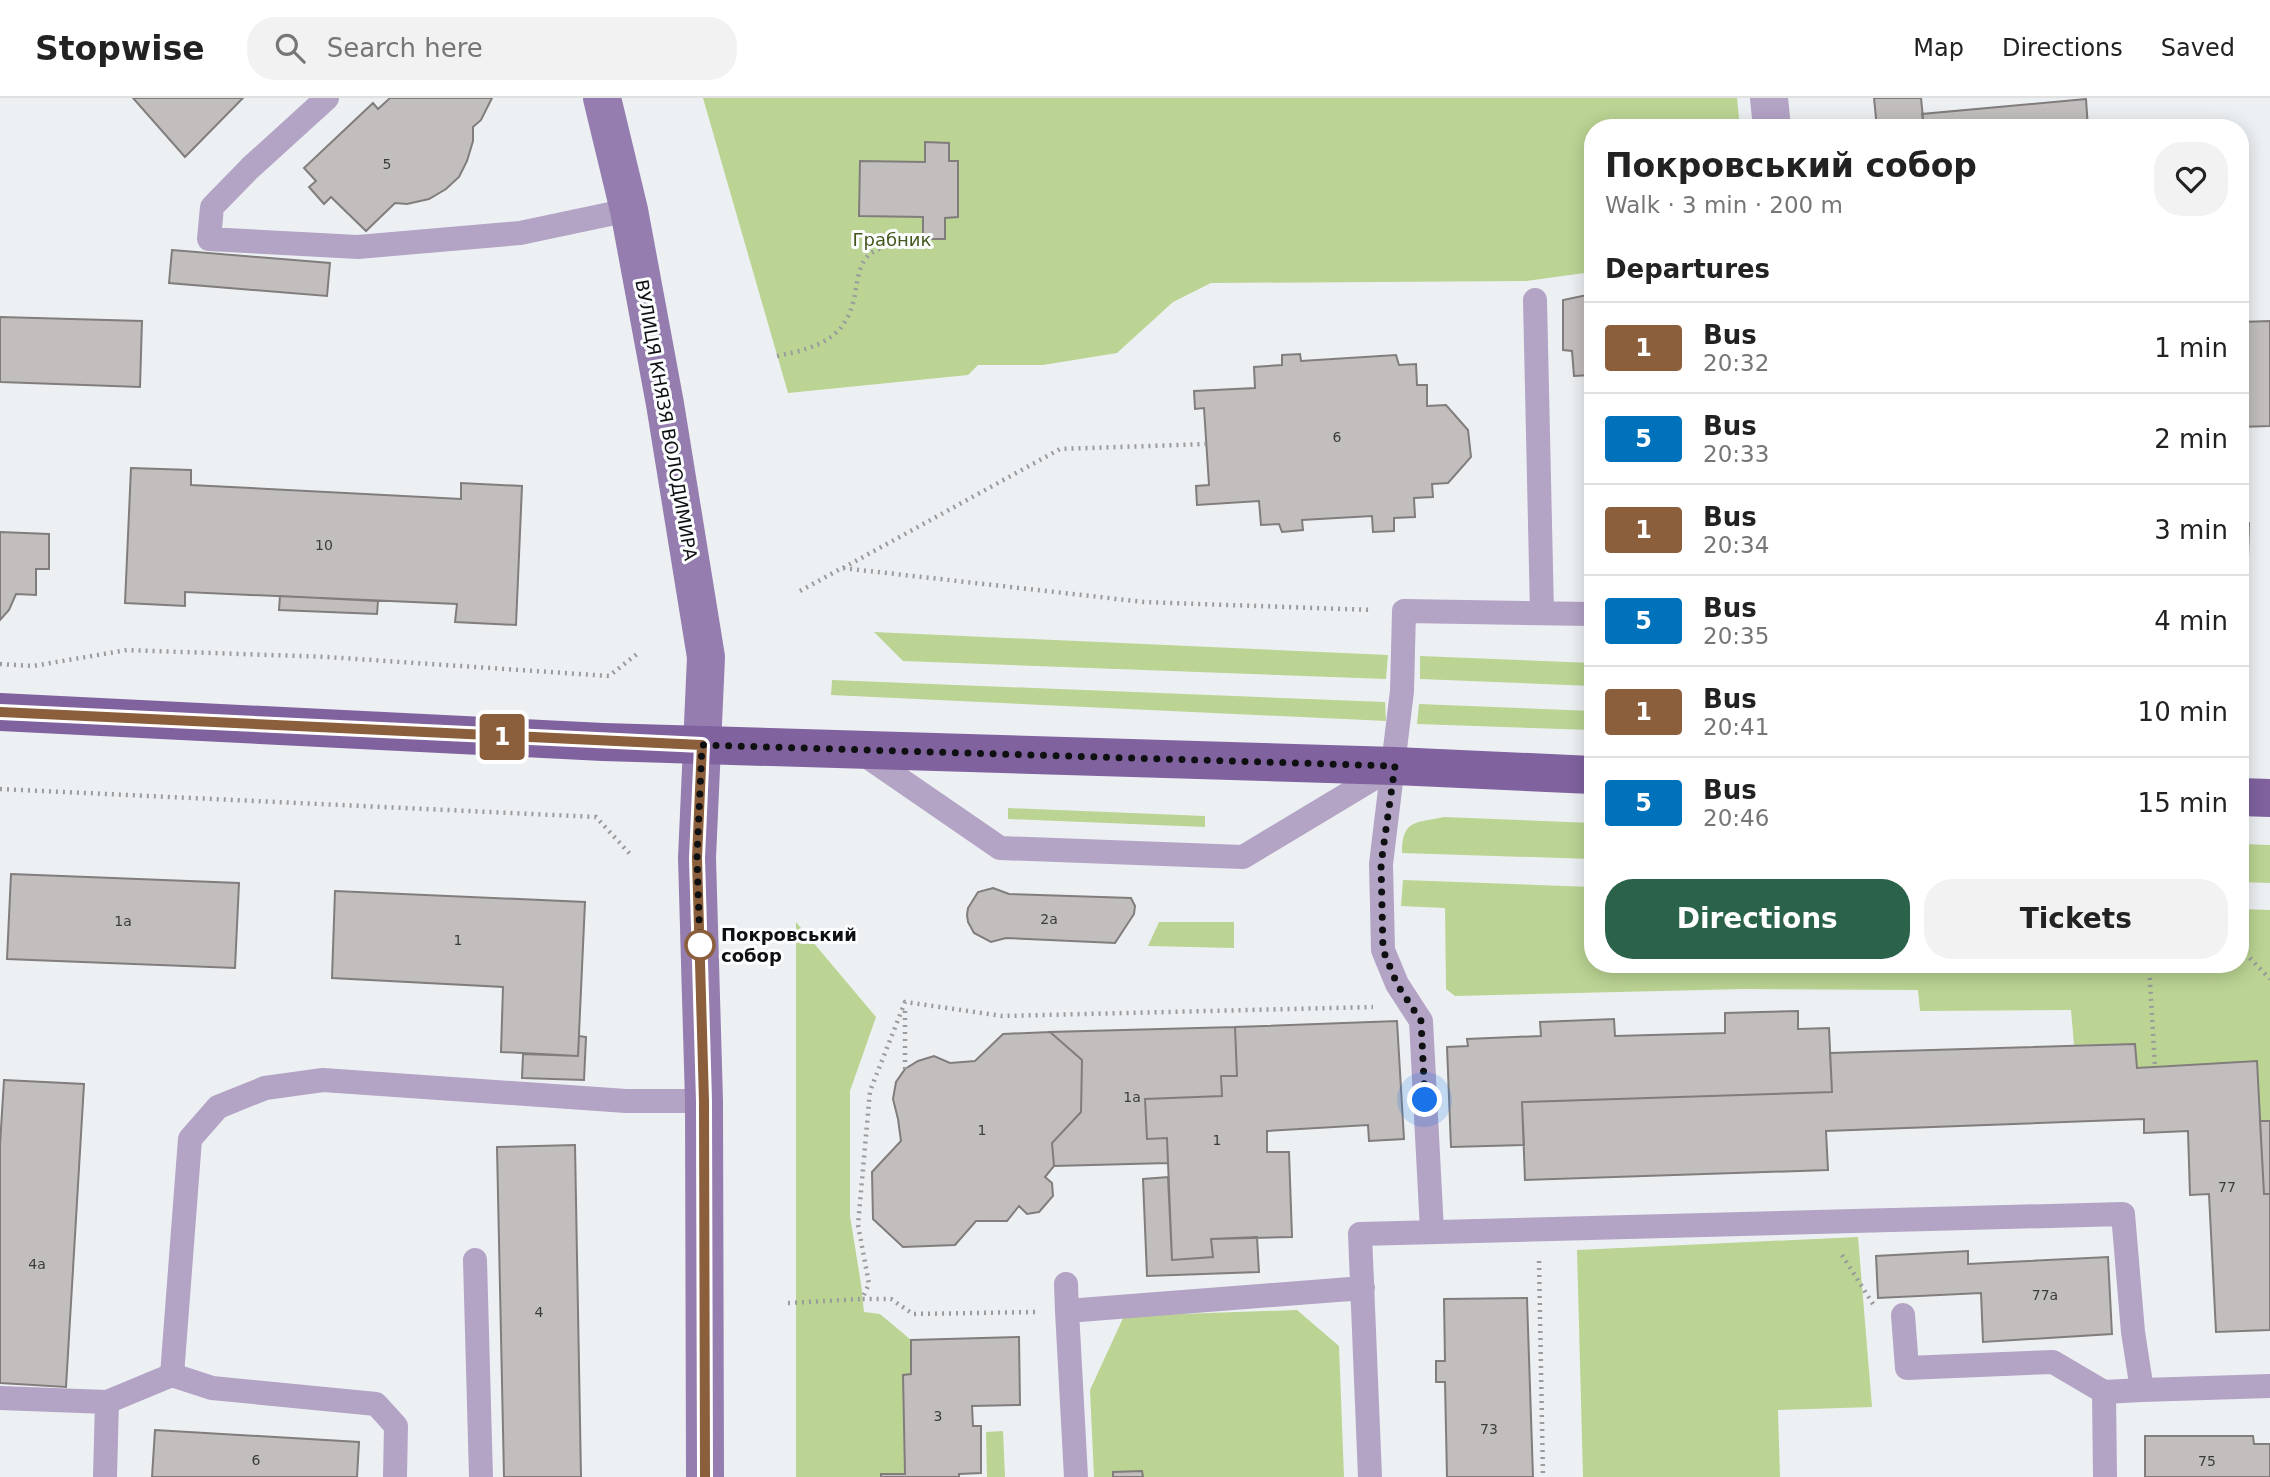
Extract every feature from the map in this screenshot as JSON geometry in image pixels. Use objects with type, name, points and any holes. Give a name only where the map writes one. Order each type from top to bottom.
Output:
[{"type":"main road","points":[[0,712],[702,745],[1395,766],[1584,775]]},
{"type":"main road","points":[[2249,797],[2270,798]]},
{"type":"street","name":"ВУЛИЦЯ КНЯЗЯ ВОЛОДИМИРА","points":[[602,98],[629,210],[665,404],[706,657],[697,858],[704,1101],[705,1477]]},
{"type":"street","points":[[1769,98],[1771,119]]},
{"type":"lane","points":[[327,98],[250,168],[212,207],[209,239],[358,247],[520,233],[629,210]]},
{"type":"lane","points":[[1535,300],[1542,613]]},
{"type":"lane","points":[[1432,1231],[1421,1021],[1397,984],[1383,950],[1381,864],[1402,691],[1404,611],[1584,614]]},
{"type":"lane","points":[[857,750],[1000,848],[1243,857],[1395,766]]},
{"type":"lane","points":[[172,1375],[190,1139],[218,1107],[265,1088],[324,1080],[626,1101],[704,1101]]},
{"type":"lane","points":[[1370,1477],[1360,1234],[2123,1214],[2133,1332],[2142,1390]]},
{"type":"lane","points":[[475,1260],[481,1477]]},
{"type":"lane","points":[[1066,1284],[1076,1477]]},
{"type":"lane","points":[[1068,1311],[1363,1288]]},
{"type":"lane","points":[[1903,1315],[1907,1368],[2053,1362],[2104,1392],[2270,1386]]},
{"type":"lane","points":[[0,1398],[107,1402],[172,1375],[212,1388],[376,1404],[396,1426],[395,1477]]},
{"type":"lane","points":[[2104,1392],[2105,1477]]},
{"type":"lane","points":[[105,1477],[107,1402]]},
{"type":"path","points":[[777,356],[807,350],[832,339],[848,317],[855,298],[858,272],[870,254],[896,244],[923,239]]},
{"type":"path","points":[[800,591],[1060,449],[1206,444]]},
{"type":"path","points":[[842,568],[1144,602],[1404,611]]},
{"type":"path","points":[[0,664],[33,666],[127,650],[327,657],[609,676],[636,654]]},
{"type":"path","points":[[0,789],[596,817],[629,854]]},
{"type":"path","points":[[2249,957],[2270,979]]},
{"type":"path","points":[[2150,973],[2155,1067]]},
{"type":"path","points":[[905,1002],[1002,1016],[1409,1006]]},
{"type":"path","points":[[905,1002],[905,1069]]},
{"type":"path","points":[[862,1299],[869,1284],[858,1225],[870,1091],[905,1002]]},
{"type":"path","points":[[1821,1222],[1906,1357]]},
{"type":"path","points":[[1538,1230],[1543,1477]]},
{"type":"path","points":[[788,1303],[891,1300],[913,1314],[1068,1311]]},
{"type":"green space","name":"Грабник","points":[[703,98],[1737,98],[1739,119],[1584,119],[1584,273],[1526,281],[1211,283],[1173,302],[1117,353],[1043,365],[978,365],[968,375],[788,393]]},
{"type":"green space","points":[[874,632],[1388,655],[1386,679],[903,661]]},
{"type":"green space","points":[[1420,656],[1584,663],[1584,686],[1420,679]]},
{"type":"green space","points":[[832,680],[1385,702],[1386,721],[831,695]]},
{"type":"green space","points":[[1419,704],[1584,711],[1584,730],[1417,724]]},
{"type":"green space","points":[[1008,808],[1205,816],[1205,827],[1008,819]]},
{"type":"green space","points":[[1444,817],[1584,823],[1584,859],[1402,853],[1408,828],[1418,822]]},
{"type":"green space","points":[[2249,844],[2270,845],[2270,883],[2249,882]]},
{"type":"green space","points":[[1403,880],[1584,887],[1584,973],[2249,973],[2249,909],[2270,910],[2270,1121],[2260,1121],[2257,1061],[2137,1068],[2135,1044],[2074,1045],[2071,1010],[1920,1011],[1918,990],[1743,989],[1455,996],[1446,989],[1445,908],[1401,906]]},
{"type":"green space","points":[[796,922],[876,1017],[850,1091],[850,1216],[864,1312],[880,1314],[911,1340],[911,1374],[903,1375],[905,1474],[881,1474],[881,1477],[796,1477]]},
{"type":"green space","points":[[1159,922],[1234,922],[1234,948],[1148,946]]},
{"type":"green space","points":[[1858,1237],[1872,1407],[1778,1410],[1780,1477],[1583,1477],[1577,1250]]},
{"type":"green space","points":[[1297,1310],[1339,1346],[1344,1477],[1094,1477],[1090,1390],[1124,1316]]},
{"type":"green space","points":[[1003,1431],[1005,1477],[987,1477],[986,1432]]},
{"type":"building","points":[[133,98],[243,98],[185,157]]},
{"type":"building","points":[[390,98],[492,98],[481,120],[473,127],[473,141],[459,177],[429,199],[407,204],[395,203],[366,231],[331,197],[324,204],[309,187],[316,181],[304,168],[373,103],[378,109]]},
{"type":"building","points":[[1874,98],[1921,98],[1923,119],[1876,119]]},
{"type":"building","points":[[2086,99],[2087,119],[1923,119],[1922,114]]},
{"type":"building","points":[[925,142],[949,143],[949,161],[958,161],[958,217],[945,218],[945,239],[923,239],[923,217],[859,216],[860,161],[925,162]]},
{"type":"building","points":[[172,250],[330,263],[327,296],[169,283]]},
{"type":"building","points":[[1584,296],[1584,375],[1574,376],[1572,351],[1563,350],[1563,300]]},
{"type":"building","points":[[0,317],[142,321],[140,387],[0,382]]},
{"type":"building","points":[[2270,321],[2270,426],[2249,427],[2249,322]]},
{"type":"building","points":[[1300,354],[1301,361],[1396,355],[1399,365],[1416,364],[1417,385],[1427,385],[1427,406],[1446,405],[1468,430],[1471,457],[1448,483],[1432,484],[1433,497],[1414,498],[1415,517],[1394,518],[1394,531],[1373,532],[1372,516],[1302,520],[1303,530],[1282,532],[1279,524],[1261,525],[1259,501],[1197,505],[1196,486],[1209,485],[1204,408],[1195,409],[1194,391],[1255,388],[1254,367],[1282,365],[1282,355]]},
{"type":"building","points":[[131,468],[191,470],[191,485],[461,499],[461,483],[522,486],[516,625],[455,622],[457,604],[185,592],[185,606],[125,603]]},
{"type":"building","points":[[0,532],[49,534],[49,569],[36,569],[36,595],[16,594],[9,610],[0,620]]},
{"type":"building","points":[[280,596],[378,601],[377,614],[279,610]]},
{"type":"building","points":[[11,874],[239,883],[235,968],[7,959]]},
{"type":"building","points":[[993,888],[1009,894],[1131,898],[1135,906],[1134,914],[1115,943],[1006,938],[991,942],[974,933],[967,915],[968,908],[978,892]]},
{"type":"building","points":[[335,891],[585,902],[578,1056],[501,1052],[503,987],[332,978]]},
{"type":"building","points":[[1798,1011],[1798,1029],[1829,1028],[1832,1092],[1522,1102],[1524,1145],[1451,1147],[1447,1047],[1468,1046],[1467,1039],[1541,1036],[1540,1022],[1614,1019],[1615,1036],[1725,1033],[1725,1013]]},
{"type":"building","points":[[1397,1021],[1404,1139],[1369,1141],[1368,1125],[1267,1131],[1267,1152],[1289,1152],[1292,1237],[1211,1239],[1213,1257],[1172,1260],[1167,1138],[1147,1139],[1145,1099],[1222,1096],[1221,1076],[1237,1076],[1235,1027]]},
{"type":"building","points":[[1235,1027],[1237,1076],[1221,1076],[1222,1096],[1145,1099],[1147,1139],[1167,1138],[1168,1163],[1054,1166],[1052,1143],[1081,1112],[1082,1060],[1050,1032]]},
{"type":"building","points":[[1050,1032],[1082,1060],[1081,1112],[1052,1143],[1054,1166],[1045,1177],[1052,1183],[1053,1196],[1039,1212],[1027,1214],[1019,1206],[1007,1221],[976,1221],[955,1245],[903,1247],[873,1219],[872,1172],[901,1141],[893,1099],[896,1082],[905,1069],[918,1061],[934,1056],[950,1063],[975,1061],[1003,1034]]},
{"type":"building","points":[[579,1036],[586,1037],[584,1080],[522,1078],[523,1054],[578,1056]]},
{"type":"building","points":[[2135,1044],[2137,1068],[2257,1061],[2264,1194],[2270,1194],[2270,1330],[2216,1332],[2209,1194],[2190,1195],[2188,1131],[2144,1133],[2144,1119],[1826,1131],[1828,1170],[1525,1180],[1522,1102],[1832,1092],[1830,1053]]},
{"type":"building","points":[[4,1080],[84,1084],[66,1387],[0,1383],[0,1144]]},
{"type":"building","points":[[2260,1121],[2270,1121],[2270,1194],[2264,1194]]},
{"type":"building","points":[[575,1145],[581,1477],[504,1477],[497,1147]]},
{"type":"building","points":[[1168,1177],[1172,1260],[1213,1257],[1211,1239],[1257,1237],[1259,1272],[1147,1276],[1143,1179]]},
{"type":"building","points":[[1968,1251],[1968,1264],[2108,1257],[2112,1334],[1983,1342],[1981,1293],[1878,1298],[1876,1256]]},
{"type":"building","points":[[1527,1298],[1533,1477],[1447,1477],[1445,1382],[1436,1382],[1436,1361],[1445,1361],[1444,1299]]},
{"type":"building","points":[[1019,1337],[1020,1405],[972,1406],[973,1426],[981,1426],[981,1473],[959,1474],[959,1477],[881,1477],[881,1474],[905,1474],[903,1375],[911,1374],[911,1340]]},
{"type":"building","points":[[155,1430],[359,1442],[357,1477],[152,1477]]},
{"type":"building","points":[[2145,1436],[2253,1436],[2254,1444],[2270,1444],[2270,1477],[2145,1477]]},
{"type":"building","points":[[1142,1471],[1143,1477],[1113,1477],[1113,1472]]},
{"type":"bus line","name":"1","points":[[0,712],[702,745],[697,858],[704,1101],[705,1477]]},
{"type":"place","name":"Покровський собор","points":[[700,945]]},
{"type":"route","points":[[700,945],[697,858],[702,745],[1395,766],[1381,864],[1383,950],[1397,984],[1421,1021],[1425,1100]]}]
